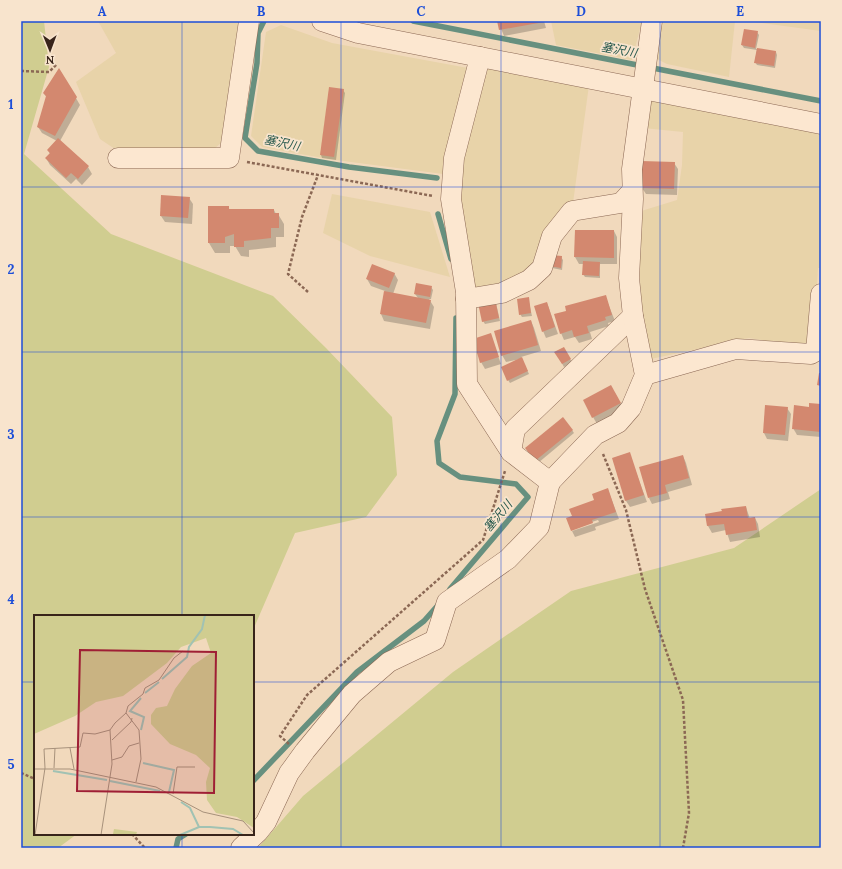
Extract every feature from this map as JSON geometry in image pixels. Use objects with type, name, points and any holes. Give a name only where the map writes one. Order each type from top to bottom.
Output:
[{"type":"street","points":[[118,158],[229,158],[249,21]]},
{"type":"street","points":[[322,21],[358,33],[821,124]]},
{"type":"street","points":[[241,848],[266,822],[289,773],[305,751],[352,694],[389,662],[435,640],[447,602],[508,559],[539,527],[550,482],[595,435],[618,423],[631,408],[645,375],[633,316],[629,278],[632,169],[652,21]]},
{"type":"street","points":[[480,58],[454,158],[451,199],[466,299],[467,384],[511,452],[550,482]]},
{"type":"street","points":[[466,299],[502,293],[530,280],[542,268],[552,236],[572,211],[621,203],[632,191]]},
{"type":"street","points":[[645,375],[736,349],[811,354],[816,351],[821,294]]},
{"type":"street","points":[[511,452],[515,428],[633,316]]},
{"type":"path","points":[[21,71],[49,72],[57,64]]},
{"type":"path","points":[[229,158],[451,199]]},
{"type":"path","points":[[308,292],[288,274],[302,217],[318,175]]},
{"type":"path","points":[[595,435],[626,510],[645,589],[683,700],[689,812],[683,848]]},
{"type":"path","points":[[302,756],[280,736],[307,695],[483,540],[511,452]]},
{"type":"path","points":[[21,773],[34,779]]},
{"type":"path","points":[[133,835],[145,848]]},
{"type":"shaded area","points":[[21,21],[44,21],[49,67],[24,154],[111,234],[273,296],[326,348],[392,417],[397,475],[366,517],[295,533],[254,628],[254,615],[34,615],[34,835],[76,835],[58,848],[21,848]]},
{"type":"shaded area","points":[[98,21],[240,21],[224,140],[212,151],[121,153],[100,139],[76,82],[116,53]]},
{"type":"shaded area","points":[[551,21],[642,21],[632,60],[556,45]]},
{"type":"shaded area","points":[[662,21],[735,21],[729,77],[667,64],[657,59]]},
{"type":"shaded area","points":[[747,21],[821,21],[821,31]]},
{"type":"shaded area","points":[[281,25],[332,43],[468,68],[443,174],[328,159],[262,147],[251,136],[266,32]]},
{"type":"shaded area","points":[[488,68],[589,85],[573,203],[538,258],[524,276],[475,291],[459,202],[459,170],[469,130]]},
{"type":"shaded area","points":[[654,99],[821,134],[821,268],[818,268],[814,341],[804,347],[749,338],[646,360],[641,312],[638,212],[677,200],[682,165],[683,132],[643,128],[647,104]]},
{"type":"shaded area","points":[[332,194],[430,212],[450,277],[370,256],[323,233]]},
{"type":"shaded area","points":[[821,489],[821,848],[258,848],[303,796],[453,672],[571,591],[734,548]]},
{"type":"building","points":[[497,21],[544,21],[544,22],[499,30]]},
{"type":"building","points":[[744,29],[758,31],[755,48],[741,45]]},
{"type":"building","points":[[757,48],[776,51],[774,66],[754,63]]},
{"type":"building","points":[[59,68],[77,97],[55,136],[37,127],[46,96],[43,93]]},
{"type":"building","points":[[329,87],[344,89],[334,157],[320,155]]},
{"type":"building","points":[[58,138],[89,166],[78,179],[71,173],[66,178],[45,158],[50,153],[47,150]]},
{"type":"building","points":[[641,161],[675,162],[674,189],[641,188]]},
{"type":"building","points":[[161,195],[190,197],[188,218],[160,216]]},
{"type":"building","points":[[208,206],[229,206],[229,209],[274,209],[274,213],[279,213],[279,228],[271,228],[271,238],[244,241],[244,247],[234,247],[234,234],[225,237],[225,243],[208,243]]},
{"type":"building","points":[[575,230],[614,230],[614,258],[574,257]]},
{"type":"building","points":[[551,255],[562,256],[561,268],[549,266]]},
{"type":"building","points":[[583,261],[600,262],[599,276],[582,275]]},
{"type":"building","points":[[372,264],[395,273],[389,288],[366,279]]},
{"type":"building","points":[[416,283],[432,286],[430,297],[414,294]]},
{"type":"building","points":[[384,291],[431,300],[426,323],[380,314]]},
{"type":"building","points":[[606,295],[612,315],[605,317],[606,320],[587,326],[589,333],[574,337],[572,330],[560,334],[554,314],[566,311],[565,306]]},
{"type":"building","points":[[529,297],[531,313],[519,315],[517,299]]},
{"type":"building","points":[[495,299],[499,318],[482,322],[478,303]]},
{"type":"building","points":[[547,302],[555,327],[542,332],[534,306]]},
{"type":"building","points":[[531,320],[538,345],[501,356],[494,331]]},
{"type":"building","points":[[491,333],[499,357],[480,363],[473,339]]},
{"type":"building","points":[[564,347],[571,359],[562,364],[554,352]]},
{"type":"building","points":[[522,357],[528,371],[507,381],[501,367]]},
{"type":"building","points":[[819,373],[821,373],[821,386],[817,385]]},
{"type":"building","points":[[611,385],[621,403],[592,418],[583,400]]},
{"type":"building","points":[[809,403],[821,404],[821,432],[792,429],[794,405],[809,407]]},
{"type":"building","points":[[765,405],[788,407],[785,435],[763,433]]},
{"type":"building","points":[[563,417],[573,430],[535,461],[525,448]]},
{"type":"building","points":[[630,452],[644,495],[625,501],[612,458]]},
{"type":"building","points":[[683,455],[689,478],[665,485],[667,493],[648,498],[639,467]]},
{"type":"building","points":[[608,488],[616,512],[592,520],[593,523],[571,531],[566,518],[572,516],[569,509],[594,500],[592,494]]},
{"type":"building","points":[[746,506],[748,518],[755,517],[757,530],[726,535],[724,524],[707,526],[705,514],[722,511],[721,509]]},
{"type":"waterway","name":"塞沢川","points":[[264,21],[258,33],[257,63],[245,138],[258,151],[349,167],[437,178]]},
{"type":"waterway","name":"塞沢川","points":[[413,21],[821,101]]},
{"type":"waterway","name":"塞沢川","points":[[438,214],[451,259]]},
{"type":"waterway","name":"塞沢川","points":[[450,589],[528,497],[516,484],[460,477],[439,463],[437,441],[455,394],[456,318]]},
{"type":"waterway","name":"塞沢川","points":[[254,780],[357,672],[424,621],[439,604]]},
{"type":"waterway","name":"塞沢川","points":[[176,848],[178,839],[184,835]]}]
